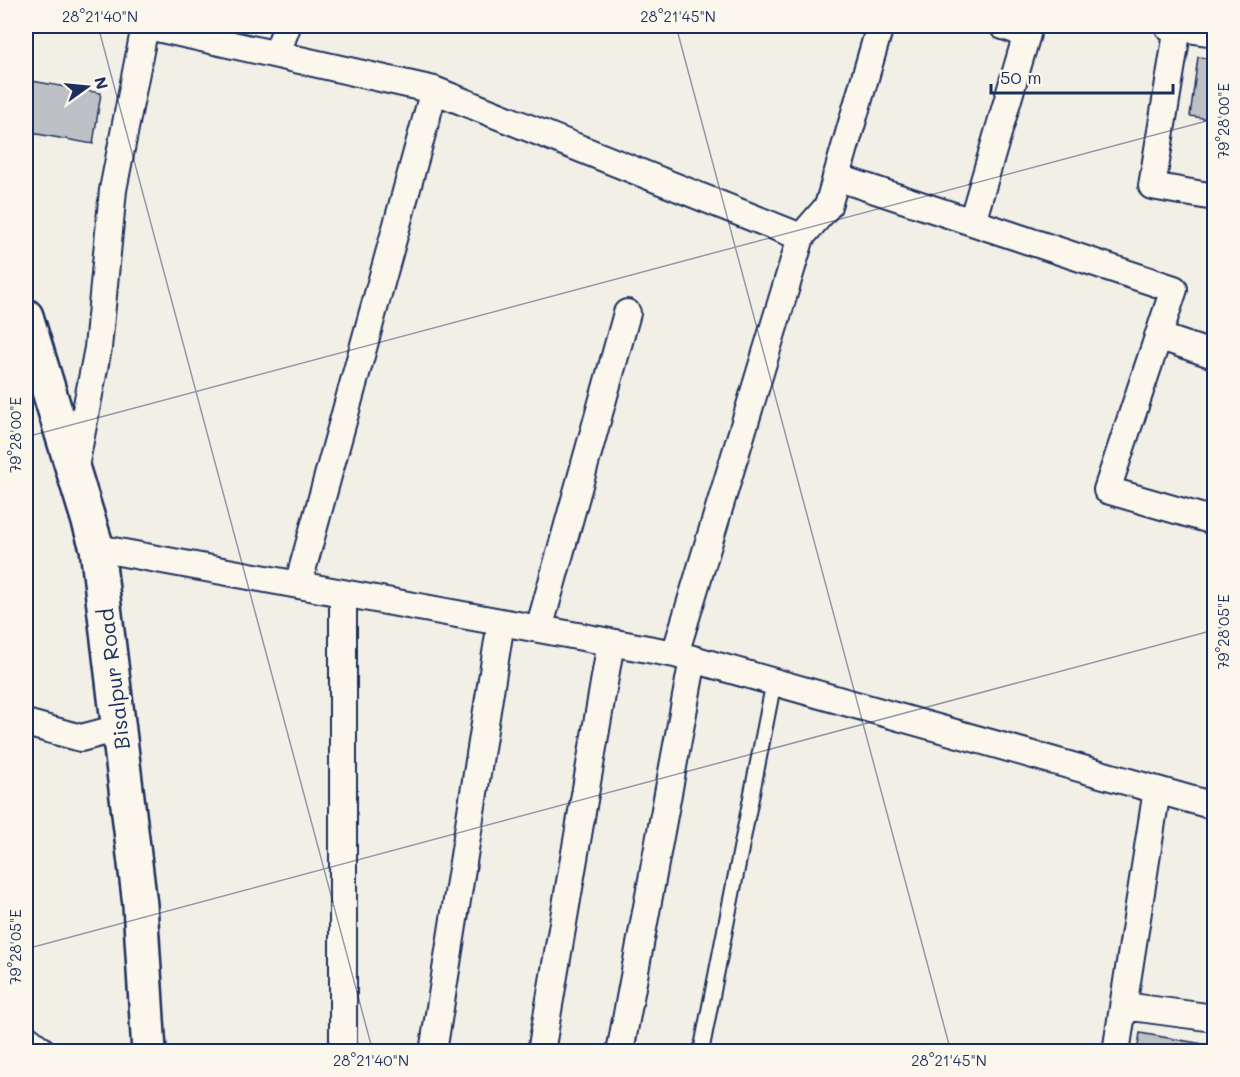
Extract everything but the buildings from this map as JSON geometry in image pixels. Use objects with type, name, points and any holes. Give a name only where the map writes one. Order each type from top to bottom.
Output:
[{"type":"main road","name":"Bisalpur Road","points":[[26,316],[98,548],[140,905],[149,1052]]},
{"type":"street","points":[[74,472],[98,348],[113,190],[147,26],[277,53],[434,90],[801,237]]},
{"type":"street","points":[[277,53],[287,26]]},
{"type":"street","points":[[620,1052],[684,656],[801,237],[828,206],[880,26]]},
{"type":"street","points":[[972,222],[1027,34],[1003,26]]},
{"type":"street","points":[[1215,33],[1173,26],[1152,186],[1215,197]]},
{"type":"street","points":[[298,585],[434,90]]},
{"type":"street","points":[[836,177],[1174,290],[1107,490],[1215,520]]},
{"type":"street","points":[[539,629],[627,313]]},
{"type":"street","points":[[1158,336],[1215,355]]},
{"type":"street","points":[[98,548],[684,656],[1215,806]]},
{"type":"street","points":[[343,593],[343,1052]]},
{"type":"street","points":[[433,1052],[501,622]]},
{"type":"street","points":[[541,1052],[611,642]]},
{"type":"street","points":[[26,723],[81,738],[118,728]]},
{"type":"street","points":[[1116,1052],[1157,790]]},
{"type":"street","points":[[1124,1006],[1215,1018]]},
{"type":"street","points":[[26,1038],[44,1052]]},
{"type":"lane","points":[[701,1052],[774,681]]}]
